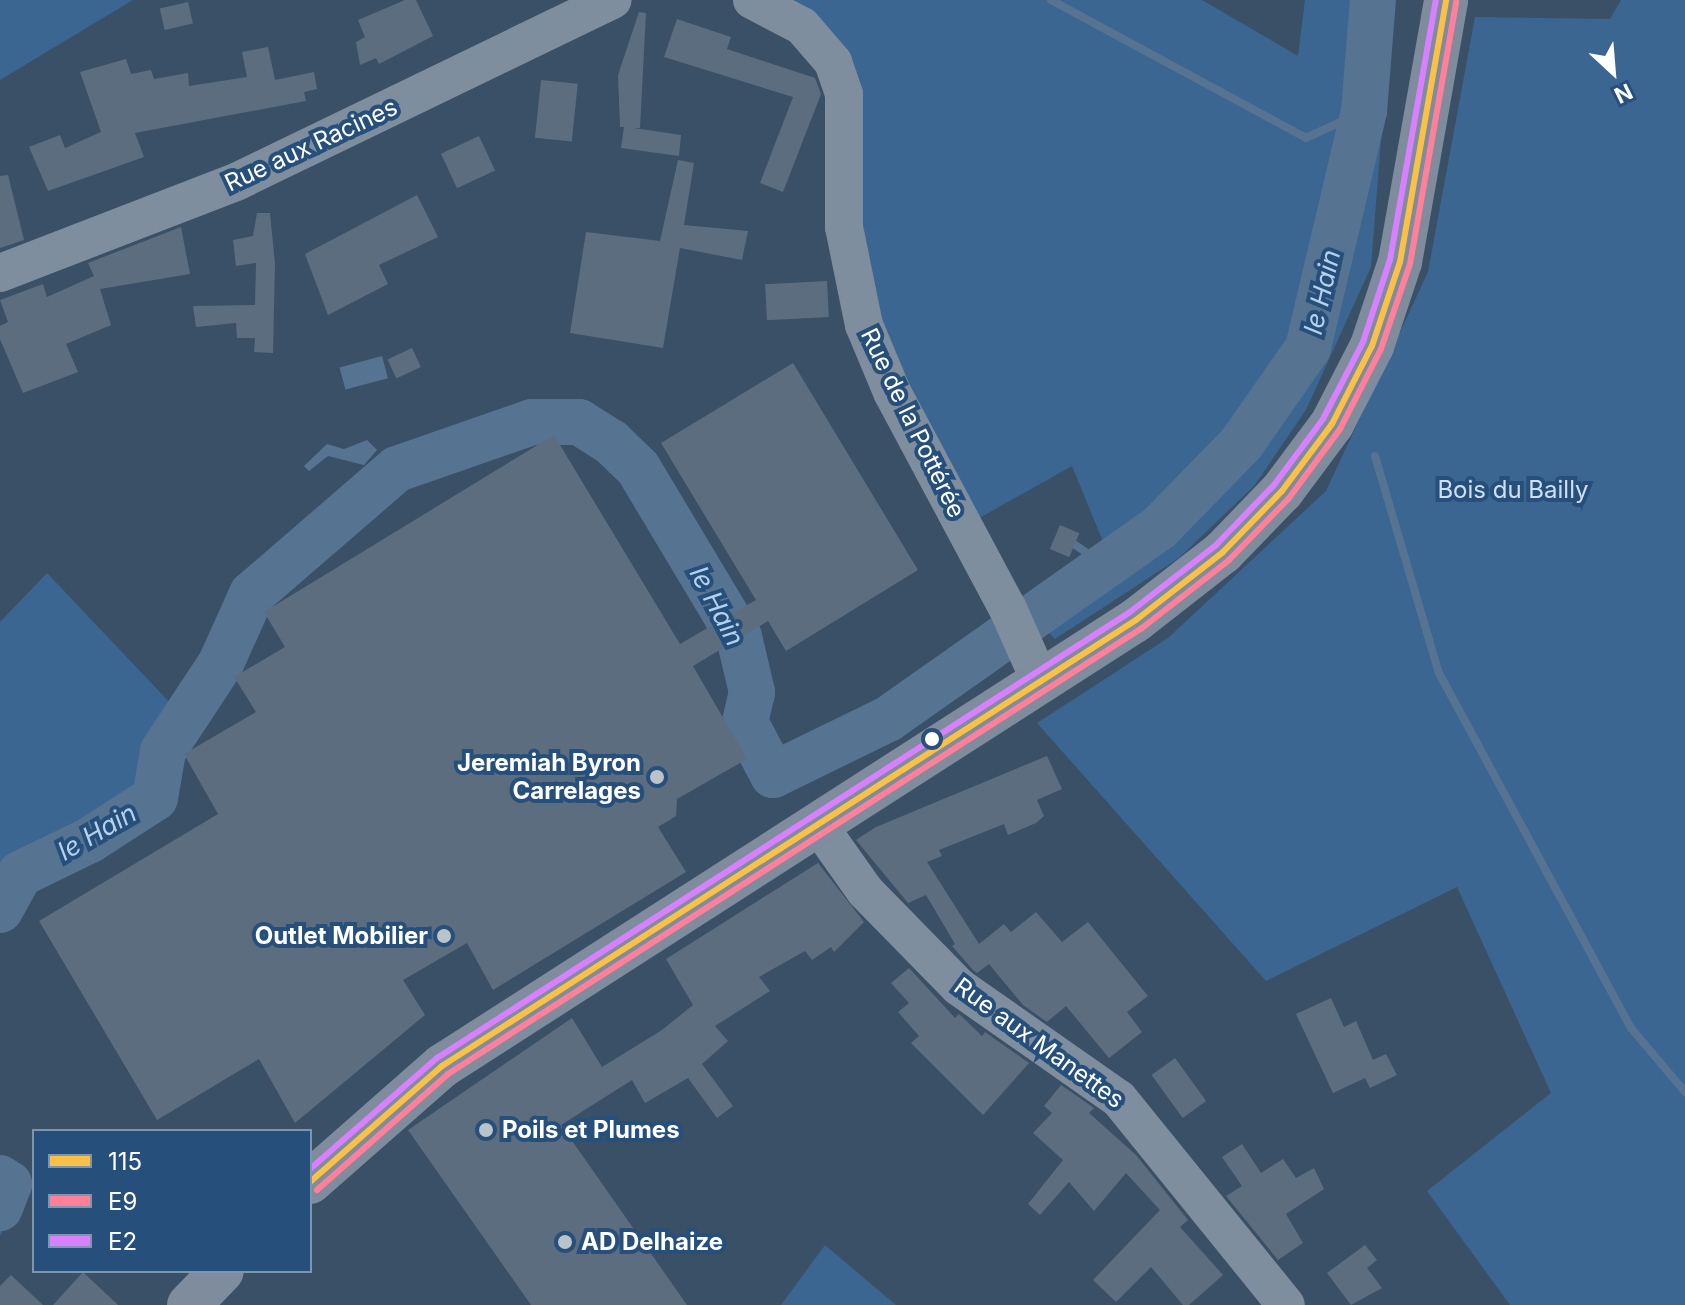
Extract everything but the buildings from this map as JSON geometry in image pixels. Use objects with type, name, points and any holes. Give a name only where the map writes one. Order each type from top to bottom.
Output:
[{"type":"main road","points":[[312,1180],[442,1066],[1136,620],[1223,552],[1282,491],[1332,424],[1372,346],[1400,262],[1446,0]]},
{"type":"main road","points":[[189,1305],[220,1273]]},
{"type":"street","name":"Rue aux Racines","points":[[0,273],[238,181],[613,0]]},
{"type":"street","name":"Rue de la Pottérée","points":[[752,0],[802,26],[833,62],[844,94],[844,227],[864,325],[892,392],[1015,625],[1041,683]]},
{"type":"street","name":"Rue aux Manettes","points":[[817,823],[865,891],[959,987],[1119,1099],[1286,1305]]},
{"type":"green space","points":[[0,0],[133,0],[0,80]]},
{"type":"green space","points":[[785,0],[1202,0],[1298,56],[1305,0],[1392,0],[1371,267],[1306,410],[1254,486],[1179,558],[1055,639],[1037,620],[1115,571],[1072,466],[974,521],[888,346],[861,267],[857,73]]},
{"type":"green space","name":"Bois du Bailly","points":[[1621,0],[1685,0],[1685,1305],[1510,1305],[1427,1191],[1551,1093],[1457,887],[1266,981],[1037,723],[1168,638],[1326,491],[1428,272],[1475,17],[1610,19]]},
{"type":"green space","points":[[47,573],[174,707],[152,738],[137,792],[87,822],[31,843],[0,882],[0,622]]},
{"type":"green space","points":[[0,1174],[28,1181],[0,1236]]},
{"type":"green space","points":[[825,1245],[896,1305],[781,1305]]},
{"type":"shaded area","points":[[382,356],[388,378],[345,390],[339,367]]},
{"type":"shaded area","points":[[367,440],[377,450],[364,465],[328,456],[309,471],[304,466],[327,444],[344,449]]},
{"type":"waterway","points":[[1051,0],[1306,138],[1364,111]]},
{"type":"waterway","name":"le Hain","points":[[0,910],[20,874],[90,840],[155,798],[163,751],[221,663],[252,594],[397,469],[532,422],[579,422],[611,442],[638,468],[739,637],[752,692],[745,722],[773,775],[888,719],[1159,528],[1241,444],[1308,348],[1364,111],[1373,0]]},
{"type":"waterway","points":[[1375,456],[1439,673],[1631,1028],[1685,1092]]},
{"type":"waterway","points":[[1074,544],[1105,566]]},
{"type":"waterway","name":"le Hain","points":[[0,1178],[9,1184],[0,1208]]},
{"type":"transit line","name":"E2","points":[[312,1167],[437,1058],[1130,612],[1216,545],[1274,485],[1323,419],[1363,342],[1390,260],[1436,0]]},
{"type":"transit line","name":"115","points":[[312,1180],[442,1066],[1136,620],[1223,552],[1282,491],[1332,424],[1372,346],[1400,262],[1446,0]]},
{"type":"transit line","name":"E9","points":[[317,1190],[448,1074],[1142,628],[1229,560],[1289,498],[1340,429],[1381,349],[1410,264],[1456,2]]},
{"type":"place","name":"Jeremiah Byron Carrelages","points":[[657,777]]},
{"type":"place","name":"Outlet Mobilier","points":[[444,936]]},
{"type":"place","name":"Poils et Plumes","points":[[486,1130]]},
{"type":"place","name":"AD Delhaize","points":[[565,1242]]}]
